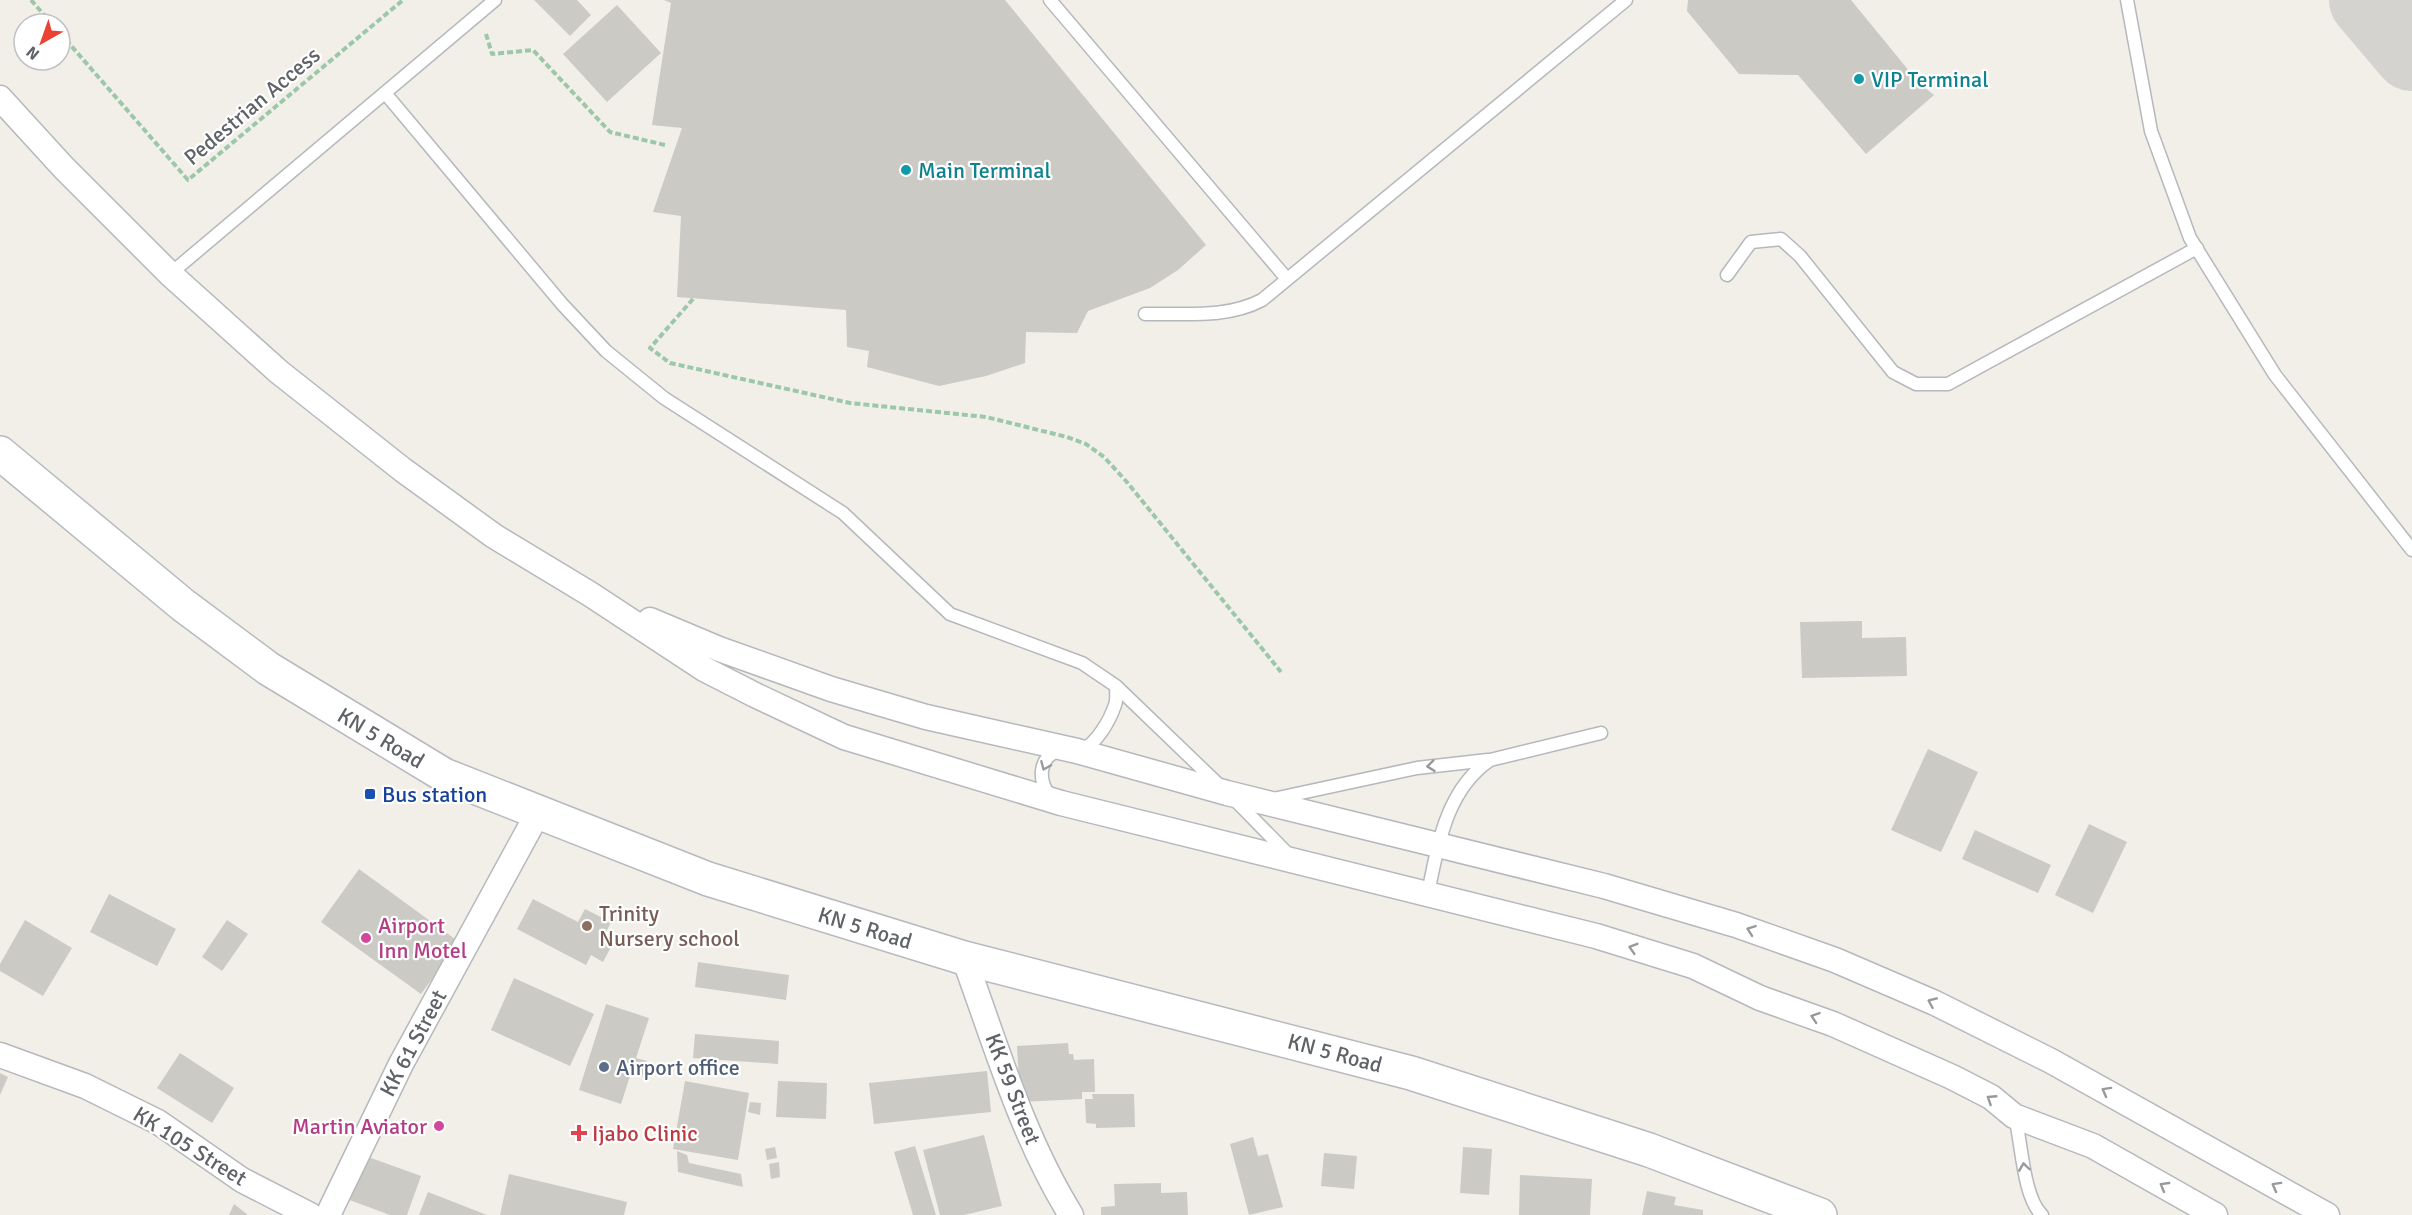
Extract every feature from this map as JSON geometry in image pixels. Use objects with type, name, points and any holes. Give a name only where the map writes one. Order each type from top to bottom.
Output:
[{"type":"main road","name":"KN 5 Road","points":[[0,453],[183,605],[269,669],[444,775],[708,879],[964,958],[1411,1073],[1649,1150],[1820,1215]]},
{"type":"street","points":[[0,98],[64,168],[170,274],[279,372],[403,470],[494,536],[590,594],[704,669],[843,737],[1061,803],[1596,936],[1693,966],[1760,998],[1833,1024],[1952,1077],[1991,1097],[2014,1116],[2093,1146],[2215,1215]]},
{"type":"street","points":[[590,594],[719,649],[831,689],[926,717],[1077,751],[1227,793],[1604,886],[1736,925],[1835,960],[1935,1003],[2051,1061],[2327,1215]]},
{"type":"street","name":"KK 61 Street","points":[[328,1215],[401,1064],[539,811]]},
{"type":"street","name":"KK 59 Street","points":[[964,958],[1029,1135],[1056,1191],[1071,1215]]},
{"type":"street","name":"KK 105 Street","points":[[0,1055],[85,1086],[158,1122],[242,1180],[310,1215]]},
{"type":"lane","points":[[170,274],[495,0]]},
{"type":"lane","points":[[1050,0],[1287,279]]},
{"type":"lane","points":[[1145,314],[1225,313],[1246,309],[1262,300],[1626,0]]},
{"type":"lane","points":[[2127,0],[2151,131],[2190,238],[2275,375],[2412,550]]},
{"type":"lane","points":[[385,93],[562,303],[606,351],[664,398],[843,513],[950,614],[1082,663],[1116,686],[1296,862]]},
{"type":"lane","points":[[1727,275],[1751,242],[1781,239],[1800,256],[1893,372],[1916,384],[1948,384],[2197,248]]},
{"type":"lane","points":[[1061,803],[1047,794],[1041,778],[1042,769],[1052,754],[1059,751],[1085,749],[1098,737],[1115,705],[1116,686]]},
{"type":"lane","points":[[1261,801],[1417,768],[1490,760],[1601,733]]},
{"type":"lane","points":[[1428,893],[1443,828],[1460,788],[1475,770],[1490,760]]},
{"type":"lane","points":[[2014,1116],[2021,1140],[2025,1177],[2034,1208],[2042,1215]]},
{"type":"path","points":[[32,0],[42,12]]},
{"type":"path","name":"Pedestrian Access","points":[[72,47],[188,180],[403,0]]},
{"type":"path","points":[[475,17],[487,35],[492,54],[533,50],[610,132],[665,145]]},
{"type":"path","points":[[693,299],[650,348],[670,363],[850,403],[986,417],[1067,437],[1086,444],[1104,457],[1126,481],[1281,672]]},
{"type":"building","points":[[534,0],[577,0],[591,15],[570,36]]},
{"type":"building","name":"Main Terminal","points":[[664,0],[1005,0],[1206,245],[1178,270],[1150,288],[1088,311],[1077,333],[1026,332],[1025,363],[986,376],[939,386],[867,367],[869,351],[847,347],[846,310],[677,297],[681,216],[653,212],[682,128],[652,125],[671,3]]},
{"type":"building","name":"VIP Terminal","points":[[1688,0],[1851,0],[1919,83],[1934,95],[1866,154],[1798,75],[1739,74],[1687,11]]},
{"type":"building","points":[[617,5],[661,53],[607,102],[563,54]]},
{"type":"building","points":[[1862,621],[1862,638],[1906,637],[1907,676],[1802,678],[1800,622]]},
{"type":"building","points":[[1928,749],[1978,772],[1941,852],[1891,830]]},
{"type":"building","points":[[2089,824],[2127,842],[2093,913],[2055,895]]},
{"type":"building","points":[[1975,830],[2051,865],[2038,893],[1962,859]]},
{"type":"building","points":[[359,869],[459,942],[421,994],[321,922]]},
{"type":"building","points":[[109,894],[176,929],[157,966],[90,932]]},
{"type":"building","points":[[533,899],[578,922],[585,909],[611,922],[602,940],[612,945],[603,962],[591,955],[586,965],[517,929]]},
{"type":"building","points":[[25,920],[72,948],[43,996],[0,971],[0,964]]},
{"type":"building","points":[[227,920],[248,934],[222,971],[202,957]]},
{"type":"building","points":[[698,962],[789,975],[786,1000],[695,987]]},
{"type":"building","points":[[514,978],[594,1014],[570,1066],[491,1030]]},
{"type":"building","points":[[606,1004],[649,1018],[636,1058],[647,1061],[642,1077],[631,1073],[621,1104],[579,1090]]},
{"type":"building","points":[[695,1034],[779,1041],[778,1064],[693,1058]]},
{"type":"building","points":[[1068,1043],[1069,1054],[1073,1054],[1074,1060],[1094,1059],[1095,1092],[1082,1092],[1082,1099],[1020,1102],[1017,1046]]},
{"type":"building","points":[[180,1053],[234,1088],[212,1123],[157,1088]]},
{"type":"building","points":[[987,1071],[991,1112],[874,1124],[869,1083]]},
{"type":"building","points":[[0,1073],[8,1077],[0,1095]]},
{"type":"building","points":[[685,1081],[749,1093],[738,1160],[673,1149]]},
{"type":"building","points":[[778,1081],[827,1083],[826,1119],[776,1117]]},
{"type":"building","points":[[1092,1094],[1134,1094],[1135,1127],[1096,1128],[1096,1124],[1086,1123],[1085,1099],[1093,1099]]},
{"type":"building","points":[[750,1102],[761,1103],[760,1115],[748,1112]]},
{"type":"building","points":[[984,1135],[1002,1206],[964,1215],[940,1215],[923,1150]]},
{"type":"building","points":[[1253,1137],[1258,1156],[1268,1154],[1283,1207],[1249,1215],[1230,1144]]},
{"type":"building","points":[[915,1146],[936,1215],[913,1215],[894,1152]]},
{"type":"building","points":[[775,1147],[777,1158],[767,1160],[765,1149]]},
{"type":"building","points":[[1463,1147],[1492,1149],[1489,1195],[1460,1193]]},
{"type":"building","points":[[677,1151],[687,1155],[689,1163],[741,1174],[743,1187],[678,1172]]},
{"type":"building","points":[[1324,1153],[1357,1156],[1354,1189],[1321,1186]]},
{"type":"building","points":[[360,1154],[421,1176],[407,1215],[390,1215],[344,1198]]},
{"type":"building","points":[[779,1162],[780,1177],[771,1179],[769,1164]]},
{"type":"building","points":[[509,1174],[627,1202],[624,1215],[500,1215]]},
{"type":"building","points":[[1520,1175],[1592,1179],[1590,1215],[1519,1215]]},
{"type":"building","points":[[1161,1183],[1161,1193],[1187,1192],[1188,1215],[1101,1215],[1101,1207],[1115,1206],[1114,1184]]},
{"type":"building","points":[[1647,1191],[1676,1197],[1674,1205],[1703,1210],[1703,1215],[1642,1215]]},
{"type":"building","points":[[428,1192],[487,1215],[419,1215]]},
{"type":"building","points":[[234,1204],[248,1215],[229,1215]]},
{"type":"taxiway","points":[[2368,0],[2412,52]]},
{"type":"place","name":"VIP Terminal","points":[[1859,79]]},
{"type":"place","name":"Main Terminal","points":[[906,170]]},
{"type":"place","name":"Bus station","points":[[370,794]]},
{"type":"place","name":"Trinity Nursery school","points":[[587,926]]},
{"type":"place","name":"Airport Inn Motel","points":[[366,938]]},
{"type":"place","name":"Airport office","points":[[604,1067]]},
{"type":"place","name":"Martin Aviator","points":[[439,1126]]},
{"type":"place","name":"Ijabo Clinic","points":[[579,1133]]}]
